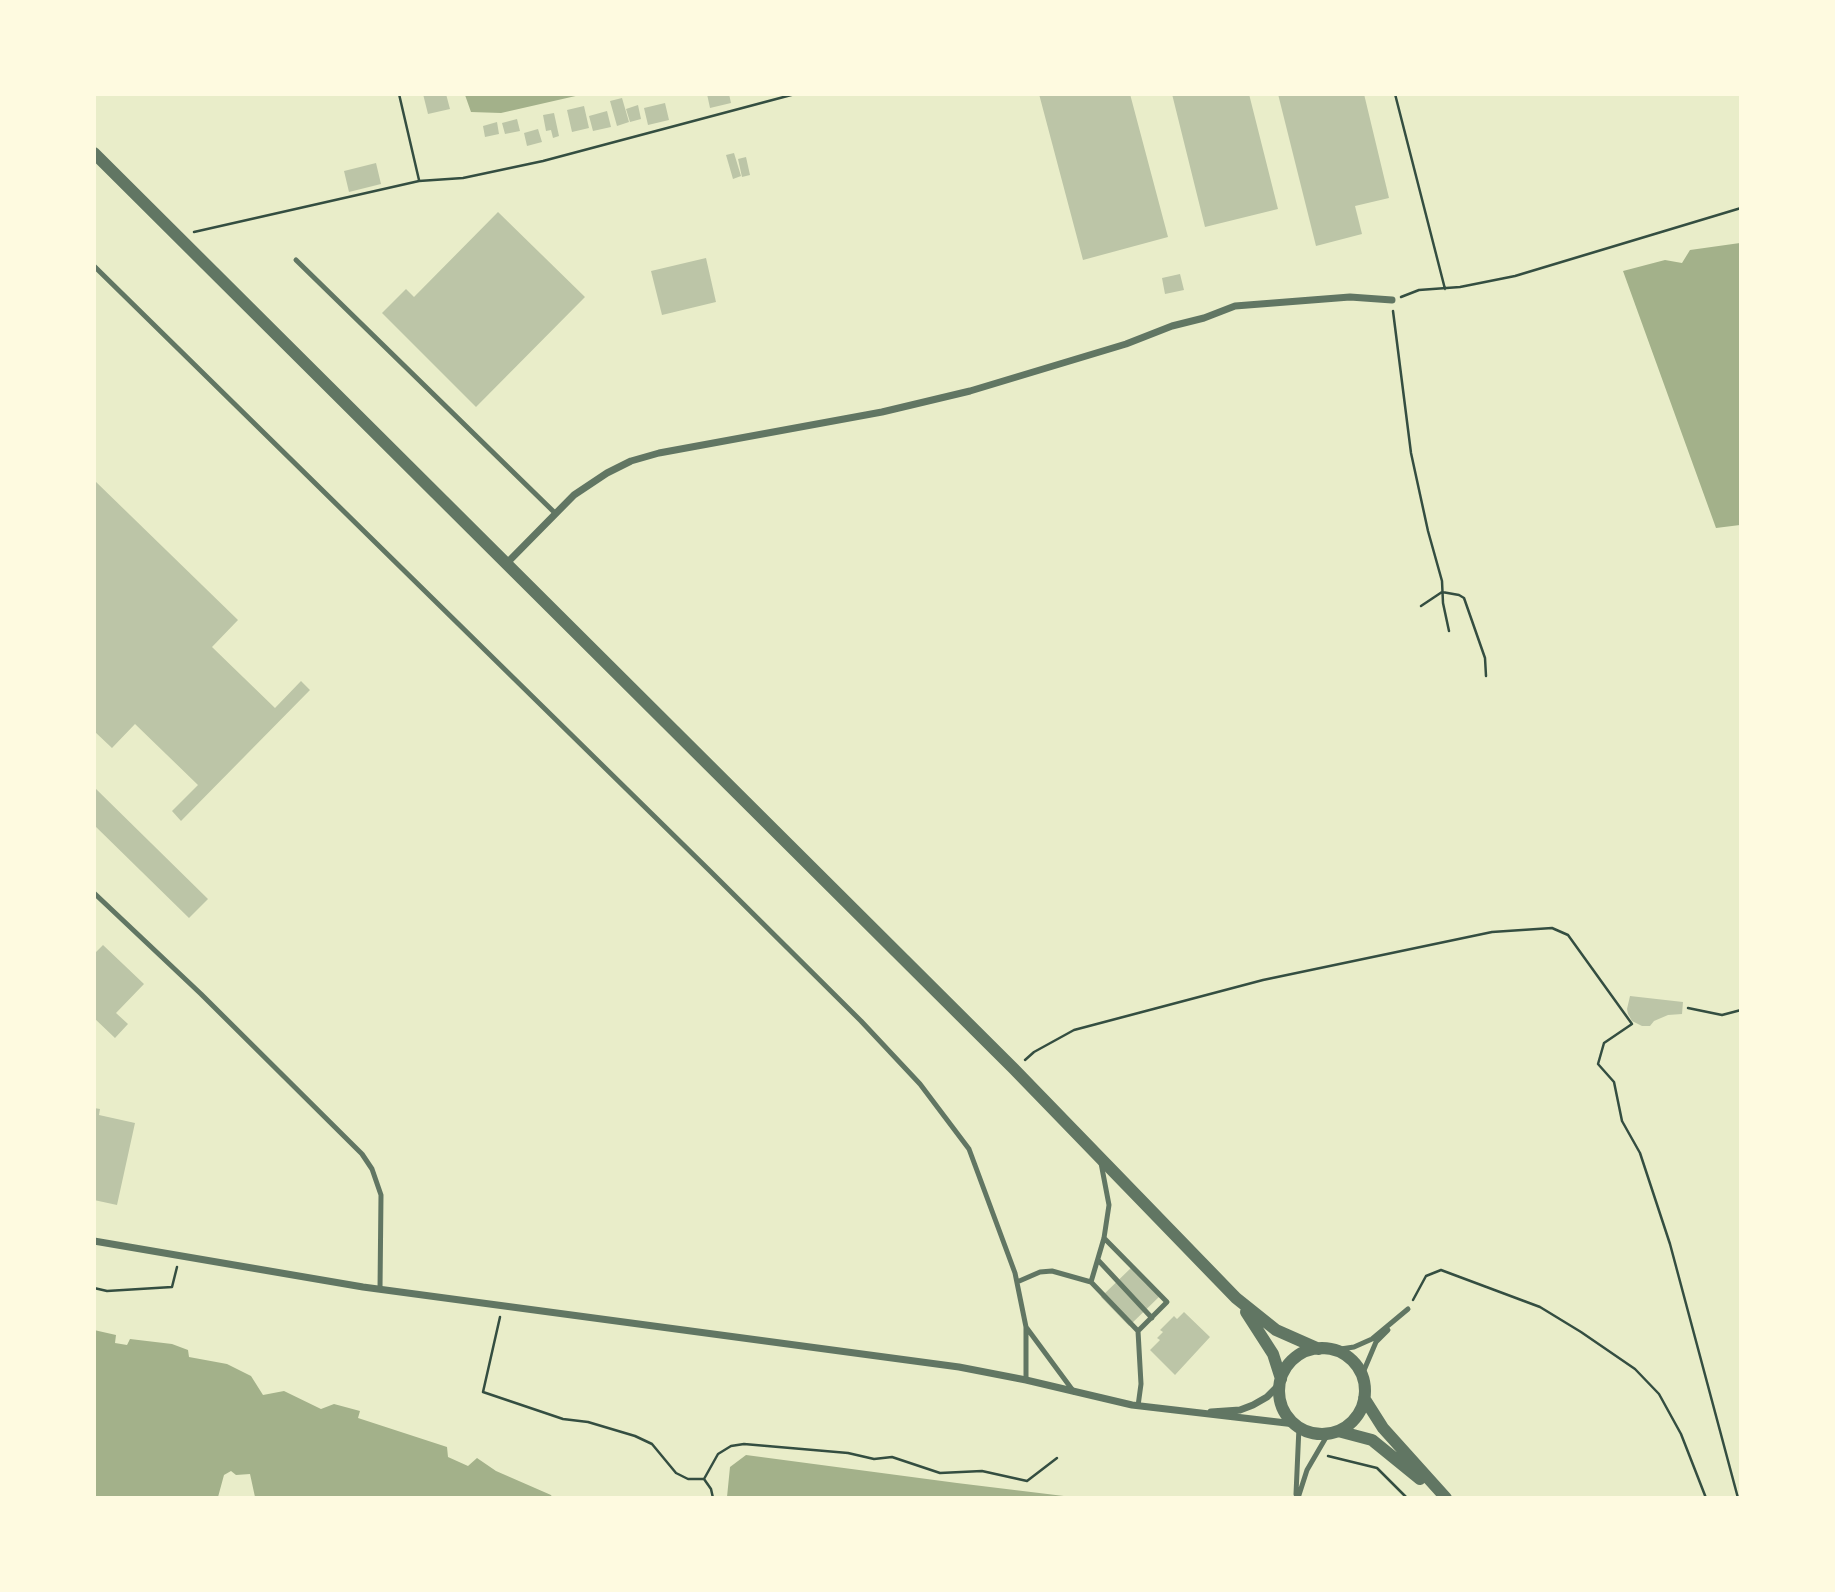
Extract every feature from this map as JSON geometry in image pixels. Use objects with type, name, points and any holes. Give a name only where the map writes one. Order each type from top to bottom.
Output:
[{"type":"street","points":[[94,153],[1014,1069],[1236,1298],[1276,1330],[1319,1349],[1334,1350],[1351,1359],[1362,1375],[1364,1398],[1359,1414],[1353,1421],[1333,1432]]},
{"type":"street","points":[[506,565],[574,495],[631,461],[659,453],[869,415],[970,391],[1126,344],[1234,306],[1350,297],[1392,300]]},
{"type":"street","points":[[94,1241],[380,1289],[947,1365],[1138,1406],[1297,1426],[1313,1433],[1333,1432],[1372,1440],[1446,1497]]},
{"type":"street","points":[[1236,1298],[1276,1359],[1284,1410],[1297,1426]]},
{"type":"street","points":[[1169,1411],[1241,1410],[1262,1400],[1281,1381],[1296,1358],[1319,1349]]},
{"type":"street","points":[[1364,1398],[1382,1428],[1446,1497]]},
{"type":"lane","points":[[296,260],[555,513]]},
{"type":"lane","points":[[94,266],[861,1021],[920,1084],[968,1149],[1017,1282],[1026,1327],[1026,1380]]},
{"type":"lane","points":[[94,893],[201,994],[362,1154],[372,1169],[380,1195],[380,1289]]},
{"type":"lane","points":[[1091,1282],[1104,1238],[1108,1205],[1100,1160]]},
{"type":"lane","points":[[1104,1238],[1167,1302],[1139,1331]]},
{"type":"lane","points":[[1098,1261],[1152,1318]]},
{"type":"lane","points":[[1017,1282],[1040,1272],[1052,1271],[1091,1282],[1139,1331],[1141,1384],[1138,1406]]},
{"type":"lane","points":[[1334,1350],[1354,1347],[1372,1339],[1408,1308]]},
{"type":"lane","points":[[1362,1375],[1376,1342],[1408,1308]]},
{"type":"lane","points":[[1026,1327],[1074,1393]]},
{"type":"lane","points":[[1297,1426],[1297,1497]]},
{"type":"lane","points":[[1297,1497],[1314,1457],[1333,1432]]},
{"type":"path","points":[[400,94],[419,181]]},
{"type":"path","points":[[177,236],[419,181],[463,178],[543,161],[795,94]]},
{"type":"path","points":[[1395,94],[1445,289]]},
{"type":"path","points":[[1449,631],[1442,581],[1411,453],[1392,300],[1419,290],[1445,289],[1515,275],[1741,208]]},
{"type":"path","points":[[1421,606],[1442,592],[1459,594],[1467,602],[1485,658],[1486,676]]},
{"type":"path","points":[[1014,1069],[1034,1052],[1074,1030],[1263,980],[1492,932],[1552,928],[1568,935],[1632,1024],[1604,1043],[1598,1064],[1614,1082],[1622,1121],[1640,1153],[1670,1244],[1738,1497]]},
{"type":"path","points":[[1688,1008],[1722,1014],[1741,1010]]},
{"type":"path","points":[[94,1288],[107,1291],[172,1287],[180,1256]]},
{"type":"path","points":[[1408,1308],[1426,1276],[1441,1270],[1540,1307],[1581,1332],[1635,1369],[1658,1394],[1681,1434],[1706,1497]]},
{"type":"path","points":[[502,1306],[483,1392],[563,1419],[588,1422],[635,1436],[652,1444],[676,1473],[688,1479],[704,1479]]},
{"type":"path","points":[[704,1479],[718,1454],[731,1446],[744,1444],[874,1459],[892,1457],[940,1473],[982,1471],[1027,1481],[1057,1458]]},
{"type":"path","points":[[1314,1457],[1333,1456],[1377,1468],[1407,1497]]},
{"type":"path","points":[[704,1479],[713,1497]]},
{"type":"shaded area","points":[[465,94],[580,95],[501,113],[471,112]]},
{"type":"shaded area","points":[[1740,243],[1740,525],[1716,528],[1623,271],[1665,260],[1682,263],[1690,250]]},
{"type":"shaded area","points":[[94,1330],[116,1335],[115,1343],[127,1345],[130,1339],[172,1344],[188,1350],[189,1357],[227,1364],[251,1376],[263,1395],[284,1391],[321,1409],[334,1404],[360,1411],[358,1418],[447,1447],[448,1457],[468,1466],[477,1458],[496,1471],[552,1497],[255,1497],[250,1474],[236,1475],[231,1471],[224,1475],[218,1497],[95,1497]]},
{"type":"shaded area","points":[[746,1455],[1072,1497],[727,1497],[730,1467]]},
{"type":"building","points":[[423,94],[446,94],[450,109],[428,114]]},
{"type":"building","points":[[707,94],[729,94],[731,103],[710,108]]},
{"type":"building","points":[[1039,94],[1130,94],[1168,237],[1083,260]]},
{"type":"building","points":[[1172,94],[1249,94],[1278,209],[1205,227]]},
{"type":"building","points":[[1278,94],[1364,94],[1389,198],[1355,206],[1362,234],[1316,246]]},
{"type":"building","points":[[622,98],[629,122],[617,126],[610,101]]},
{"type":"building","points":[[665,103],[669,120],[648,125],[644,108]]},
{"type":"building","points":[[638,105],[641,119],[630,122],[626,109]]},
{"type":"building","points":[[584,106],[589,128],[572,132],[567,110]]},
{"type":"building","points":[[607,111],[611,127],[593,131],[589,116]]},
{"type":"building","points":[[554,113],[559,136],[553,138],[551,130],[546,131],[543,115]]},
{"type":"building","points":[[517,119],[520,131],[505,134],[502,123]]},
{"type":"building","points":[[497,122],[499,134],[485,137],[483,126]]},
{"type":"building","points":[[538,129],[542,142],[527,146],[524,133]]},
{"type":"building","points":[[734,153],[741,176],[733,179],[726,155]]},
{"type":"building","points":[[746,157],[750,175],[742,177],[738,159]]},
{"type":"building","points":[[376,163],[381,184],[349,192],[344,171]]},
{"type":"building","points":[[498,212],[585,297],[476,407],[382,313],[406,289],[414,297]]},
{"type":"building","points":[[706,258],[716,302],[662,315],[651,271]]},
{"type":"building","points":[[1180,274],[1184,290],[1165,294],[1162,278]]},
{"type":"building","points":[[94,480],[238,620],[212,647],[275,708],[301,681],[310,690],[181,821],[172,811],[198,785],[135,724],[112,748],[94,731]]},
{"type":"building","points":[[94,787],[208,899],[189,918],[94,825]]},
{"type":"building","points":[[103,945],[144,984],[116,1013],[128,1024],[115,1038],[94,1018],[94,954]]},
{"type":"building","points":[[1630,996],[1683,1002],[1682,1014],[1668,1015],[1654,1021],[1650,1026],[1642,1026],[1632,1021],[1628,1014]]},
{"type":"building","points":[[94,1108],[100,1109],[99,1115],[135,1123],[117,1205],[94,1200]]},
{"type":"building","points":[[1132,1267],[1160,1296],[1129,1326],[1101,1297]]},
{"type":"building","points":[[1184,1312],[1210,1337],[1175,1375],[1150,1350],[1160,1340],[1157,1338],[1163,1332],[1160,1330],[1174,1316],[1177,1319]]}]
